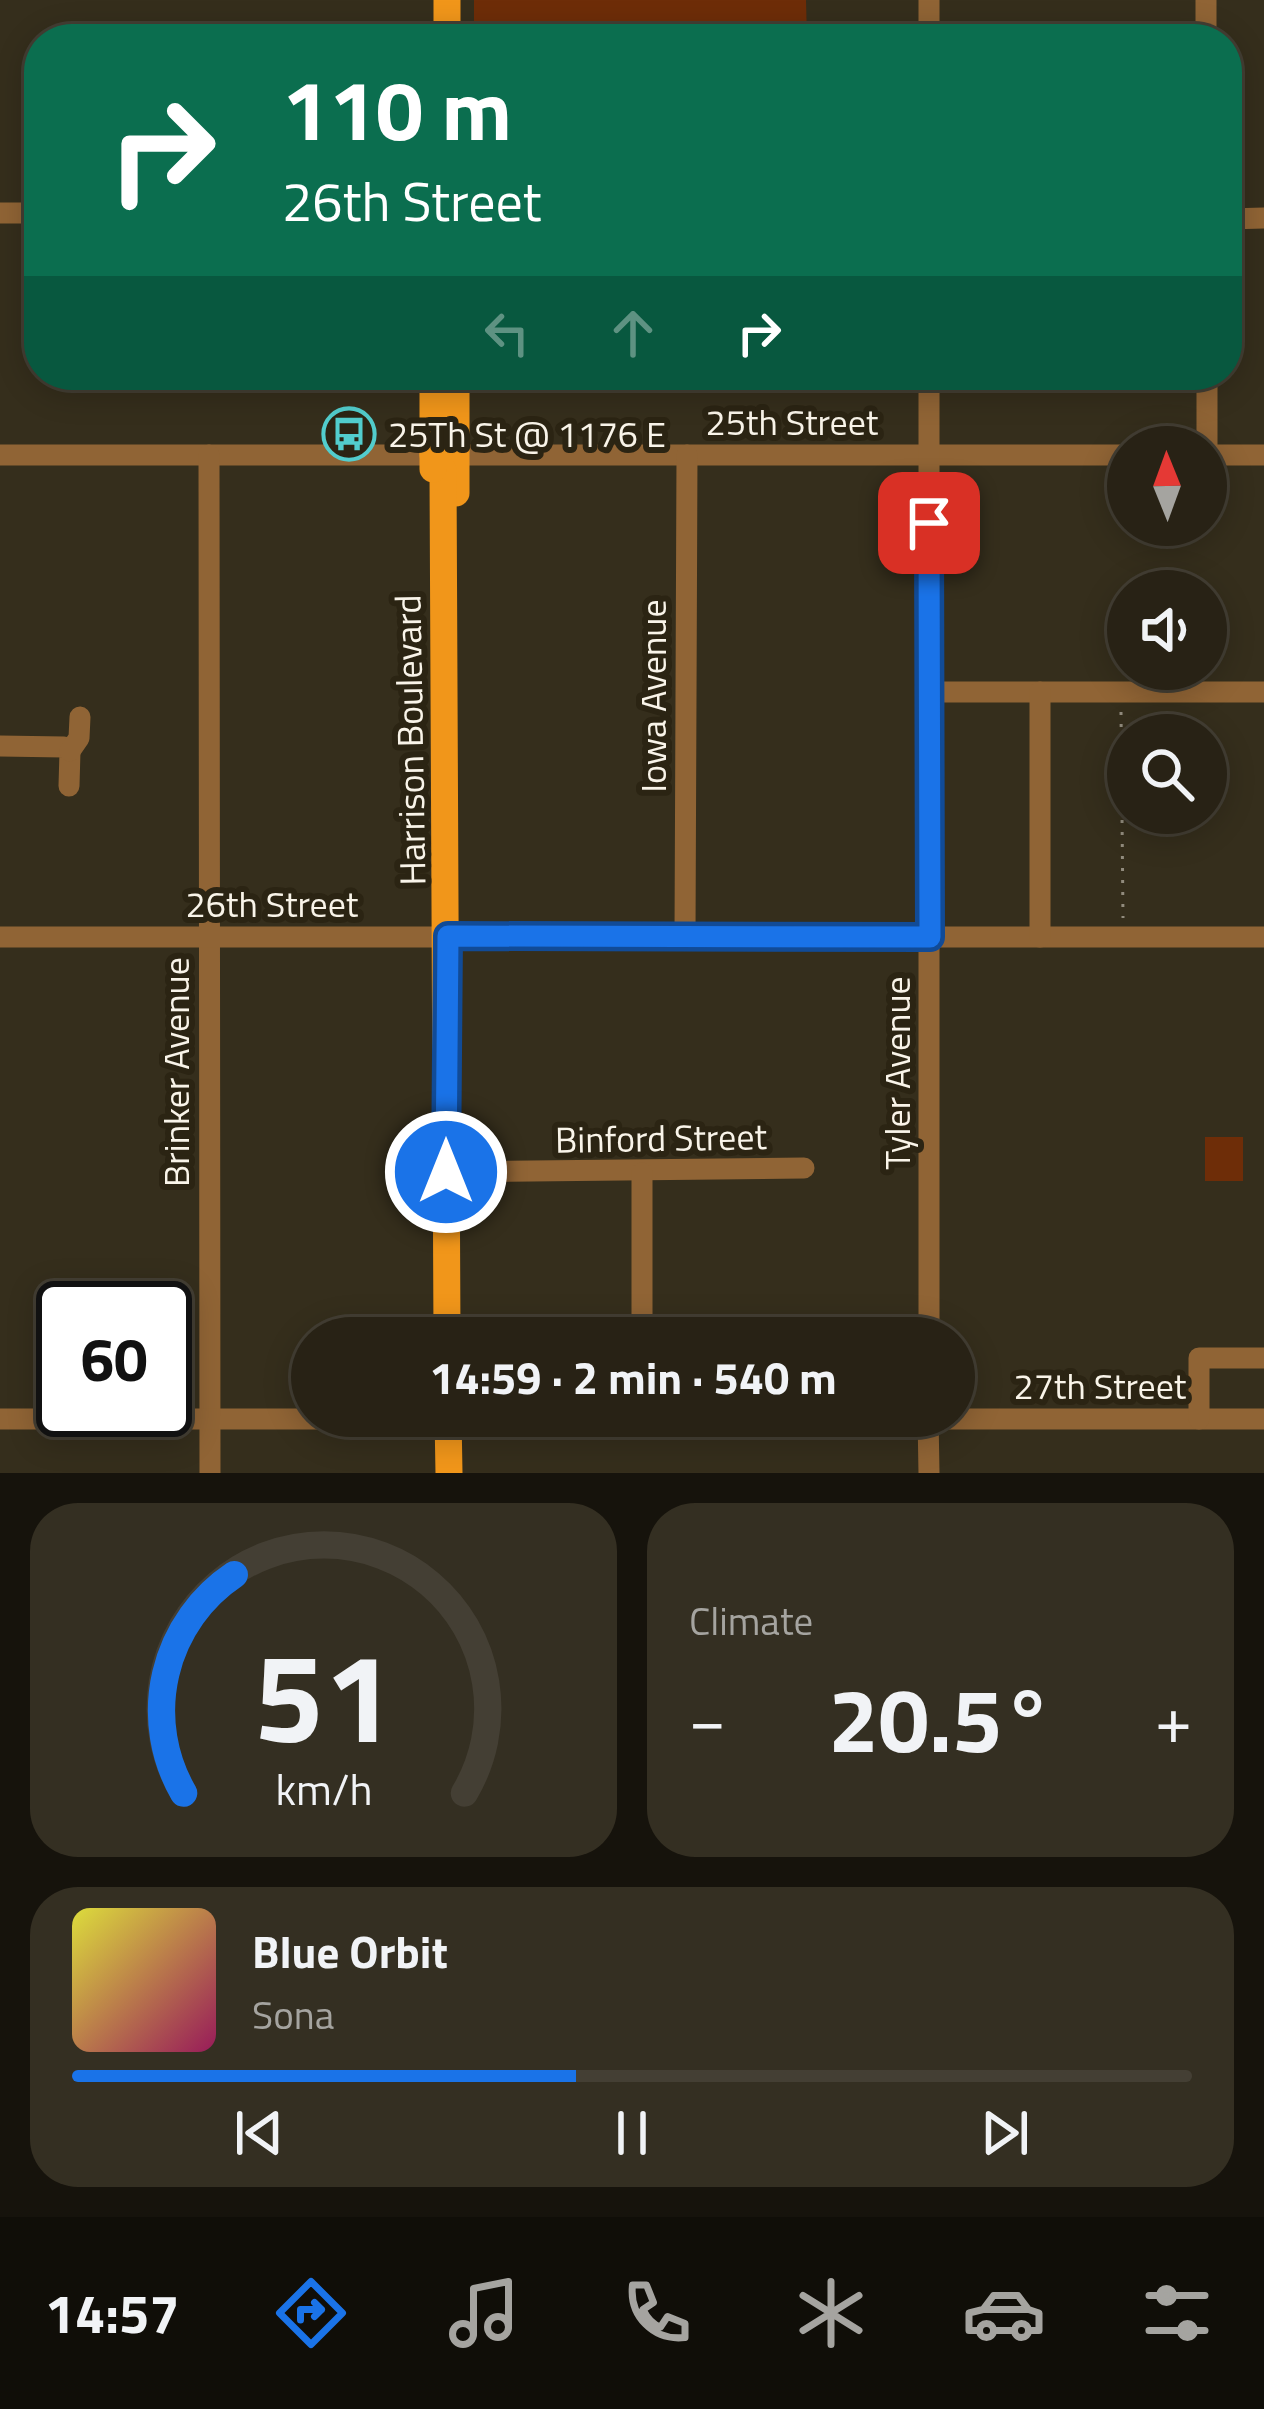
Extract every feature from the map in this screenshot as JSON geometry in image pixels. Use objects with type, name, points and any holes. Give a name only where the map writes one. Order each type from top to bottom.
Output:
[{"type":"main road","name":"Harrison Boulevard","points":[[435,390],[456,547],[444,572],[448,1317]]},
{"type":"main road","points":[[444,455],[445,390]]},
{"type":"main road","name":"Harrison Boulevard","points":[[444,455],[454,390]]},
{"type":"main road","points":[[448,1437],[449,1473]]},
{"type":"street","name":"Tyler Avenue","points":[[929,390],[929,1317]]},
{"type":"street","points":[[1207,390],[1207,426]]},
{"type":"street","name":"25th Street","points":[[0,454],[1107,455]]},
{"type":"street","name":"Brinker Avenue","points":[[209,454],[210,1473]]},
{"type":"street","name":"Iowa Avenue","points":[[686,937],[687,455]]},
{"type":"street","points":[[1227,455],[1264,455]]},
{"type":"street","points":[[929,692],[1264,692]]},
{"type":"street","points":[[1040,692],[1040,937]]},
{"type":"street","points":[[68,785],[70,751],[79,738],[80,717]]},
{"type":"street","points":[[0,746],[70,751]]},
{"type":"street","name":"26th Street","points":[[0,937],[1264,937]]},
{"type":"street","name":"Binford Street","points":[[446,1172],[642,1174],[804,1168]]},
{"type":"street","points":[[642,1174],[642,1317]]},
{"type":"street","points":[[1198,1419],[1199,1358],[1264,1358]]},
{"type":"street","name":"27th Street","points":[[975,1417],[1264,1419]]},
{"type":"street","name":"27th Street","points":[[0,1419],[291,1419]]},
{"type":"street","points":[[928,1437],[928,1473]]},
{"type":"path","points":[[1120,692],[1124,937]]},
{"type":"shaded area","points":[[474,0],[806,0],[807,24],[474,24]]},
{"type":"shaded area","points":[[1205,1137],[1243,1137],[1243,1181],[1205,1181]]},
{"type":"place","name":"25Th St @ 1176 E","points":[[349,434]]},
{"type":"route","points":[[446,1172],[448,936],[930,937],[929,523]]}]
